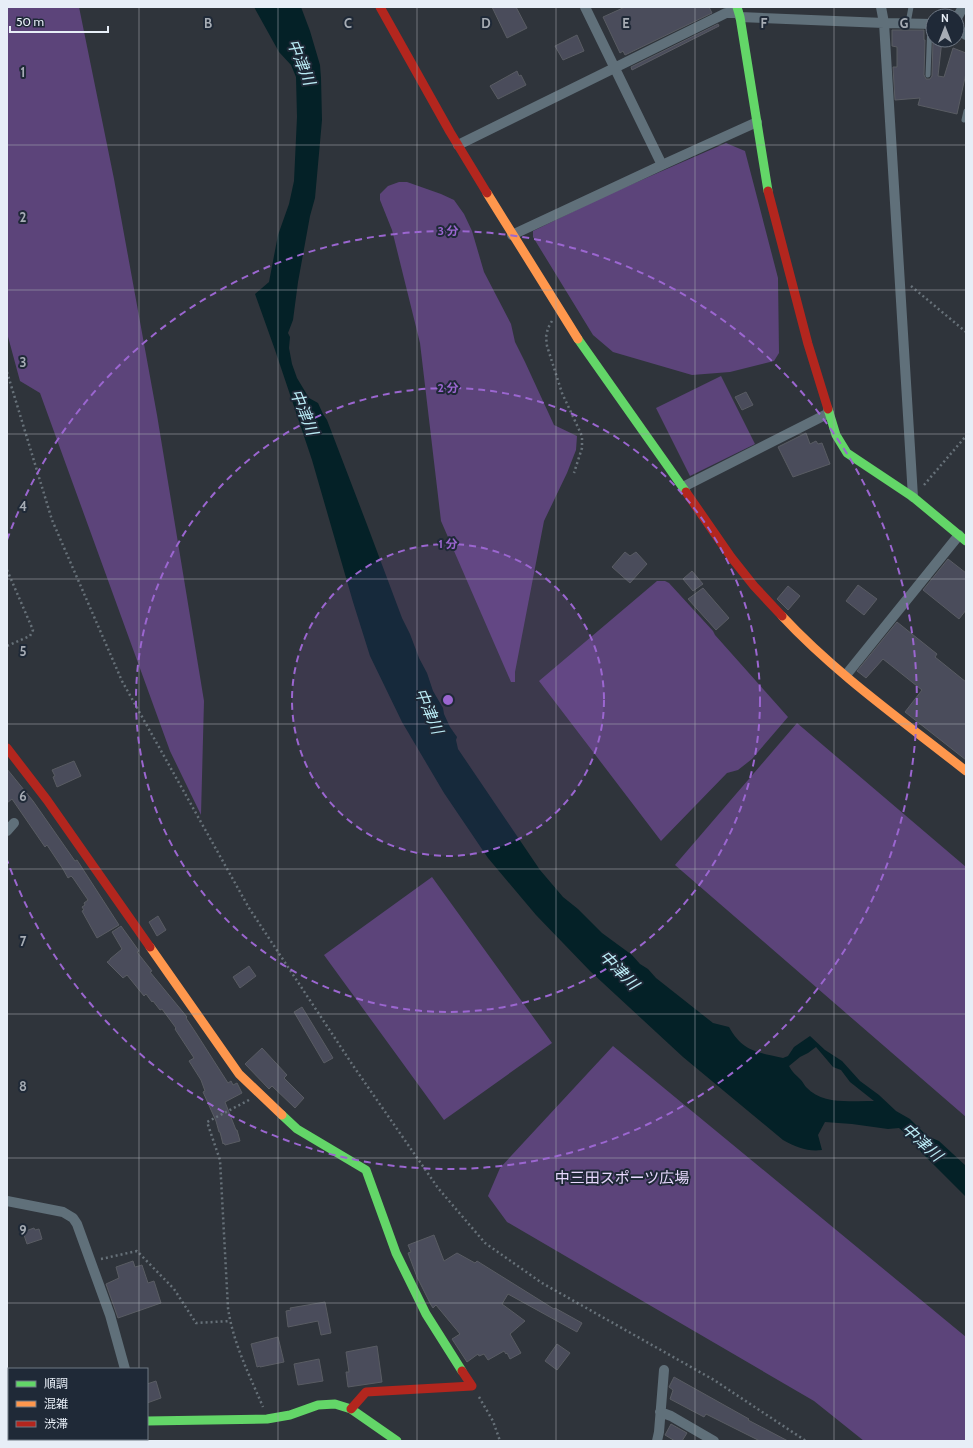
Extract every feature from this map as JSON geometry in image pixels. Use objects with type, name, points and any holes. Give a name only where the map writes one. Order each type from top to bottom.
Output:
[{"type":"street","points":[[380,7],[458,145],[560,312],[731,557],[754,586],[806,642],[966,771]]},
{"type":"street","points":[[585,7],[662,165]]},
{"type":"street","points":[[881,7],[884,23],[913,497]]},
{"type":"street","points":[[458,145],[726,13],[738,12],[884,23],[925,24]]},
{"type":"street","points":[[738,12],[767,188],[808,344],[836,435],[847,453],[913,497],[963,538],[846,675]]},
{"type":"street","points":[[512,235],[757,122]]},
{"type":"street","points":[[683,487],[829,414]]},
{"type":"street","points":[[7,748],[48,800],[239,1074],[297,1129],[366,1170],[396,1252],[426,1314],[472,1386],[366,1392],[351,1408]]},
{"type":"street","points":[[7,831],[14,823]]},
{"type":"street","points":[[7,1201],[63,1212],[73,1218],[79,1228],[110,1315],[125,1368]]},
{"type":"street","points":[[657,1441],[660,1432],[660,1412],[664,1370]]},
{"type":"street","points":[[148,1421],[267,1418],[290,1415],[318,1405],[335,1404],[351,1408],[367,1418],[397,1441]]},
{"type":"street","points":[[660,1412],[671,1416],[714,1441]]},
{"type":"lane","points":[[908,23],[911,7]]},
{"type":"lane","points":[[928,75],[930,48]]},
{"type":"lane","points":[[964,120],[966,111]]},
{"type":"path","points":[[900,276],[966,332]]},
{"type":"path","points":[[560,312],[548,328],[546,337],[547,346],[562,393],[582,436],[582,448],[574,473]]},
{"type":"path","points":[[7,372],[52,520],[122,681],[249,908],[354,1067],[438,1188],[484,1243],[542,1283],[714,1380],[806,1441]]},
{"type":"path","points":[[913,497],[966,436]]},
{"type":"path","points":[[7,570],[33,630],[30,636],[7,646]]},
{"type":"path","points":[[261,1094],[207,1122],[220,1160],[230,1321],[237,1347],[267,1418]]},
{"type":"path","points":[[91,1261],[137,1251],[174,1289],[196,1323],[230,1321]]},
{"type":"path","points":[[472,1386],[493,1421],[500,1441]]},
{"type":"green space","points":[[7,7],[79,7],[114,179],[157,415],[204,701],[201,815],[170,751],[40,393],[20,381],[7,333]]},
{"type":"green space","points":[[726,143],[745,151],[778,278],[779,353],[774,361],[730,372],[692,375],[613,352],[593,335],[533,237],[533,231],[605,196]]},
{"type":"green space","points":[[399,182],[407,182],[454,200],[464,214],[472,231],[484,272],[511,324],[515,342],[554,425],[577,436],[576,450],[567,473],[544,521],[515,672],[515,682],[511,682],[441,521],[420,343],[392,230],[380,200],[380,194],[388,186]]},
{"type":"green space","points":[[721,376],[755,444],[690,476],[656,408]]},
{"type":"green space","points":[[657,581],[665,581],[669,583],[788,717],[752,759],[738,770],[727,773],[661,841],[539,681]]},
{"type":"green space","points":[[797,723],[966,867],[966,1117],[675,865]]},
{"type":"green space","points":[[432,877],[552,1043],[444,1120],[324,955]]},
{"type":"green space","name":"中三田スポーツ広場","points":[[613,1046],[966,1337],[966,1441],[864,1441],[814,1401],[507,1222],[488,1196],[500,1168]]},
{"type":"water","name":"中津川","points":[[254,7],[301,7],[320,65],[322,120],[315,198],[310,216],[298,282],[293,320],[288,333],[290,337],[289,348],[292,364],[297,378],[309,398],[318,403],[327,420],[402,618],[427,673],[433,691],[443,708],[450,727],[457,737],[456,740],[458,749],[540,870],[563,897],[578,909],[602,933],[632,955],[656,978],[713,1023],[729,1027],[740,1042],[752,1050],[783,1058],[788,1056],[794,1047],[810,1036],[825,1050],[842,1061],[860,1081],[879,1095],[896,1111],[910,1119],[927,1136],[939,1141],[966,1166],[966,1197],[921,1152],[917,1144],[899,1128],[888,1129],[825,1122],[818,1135],[822,1150],[802,1148],[783,1140],[683,1057],[590,971],[536,915],[488,858],[444,793],[402,722],[370,656],[312,460],[255,294],[269,282],[278,235],[289,204],[294,181],[297,117],[296,77],[291,65],[279,52]],"holes":[[[816,1047],[833,1067],[841,1070],[850,1082],[874,1101],[838,1101],[821,1097],[806,1087],[789,1066]]]},
{"type":"building","points":[[492,7],[516,7],[527,28],[507,38]]},
{"type":"building","points":[[625,7],[709,7],[712,13],[625,55],[623,51],[620,53],[603,17]]},
{"type":"building","points":[[718,24],[719,26],[632,70],[631,67]]},
{"type":"building","points":[[892,30],[924,30],[924,75],[926,79],[930,79],[932,76],[933,48],[941,48],[938,76],[944,77],[953,48],[966,53],[966,73],[957,114],[918,105],[920,98],[895,100],[893,67],[897,67],[897,47],[892,46]]},
{"type":"building","points":[[577,35],[584,51],[563,60],[555,46]]},
{"type":"building","points":[[517,71],[519,76],[521,75],[526,85],[498,99],[490,86]]},
{"type":"building","points":[[746,392],[753,405],[742,410],[735,397]]},
{"type":"building","points":[[806,433],[810,444],[816,441],[818,444],[822,443],[830,464],[793,477],[778,447]]},
{"type":"building","points":[[625,552],[630,556],[636,552],[647,564],[630,583],[612,567]]},
{"type":"building","points":[[948,559],[966,573],[966,610],[959,619],[923,590]]},
{"type":"building","points":[[692,571],[703,584],[693,591],[683,579]]},
{"type":"building","points":[[858,585],[877,599],[864,615],[846,601]]},
{"type":"building","points":[[788,586],[800,596],[788,610],[777,599]]},
{"type":"building","points":[[703,588],[729,618],[716,630],[688,599]]},
{"type":"building","points":[[897,622],[937,654],[935,657],[966,682],[966,760],[905,712],[922,690],[883,659],[866,678],[857,671]]},
{"type":"building","points":[[74,761],[81,776],[57,787],[52,770]]},
{"type":"building","points":[[7,769],[33,801],[75,861],[77,860],[119,925],[97,938],[82,911],[84,910],[82,907],[85,905],[84,903],[88,900],[73,878],[71,876],[68,878],[47,845],[45,847],[12,799],[7,803]]},
{"type":"building","points":[[158,916],[166,930],[157,936],[149,922]]},
{"type":"building","points":[[121,926],[139,951],[137,952],[152,971],[150,972],[187,1017],[186,1018],[228,1083],[231,1081],[233,1085],[237,1083],[242,1093],[225,1102],[240,1141],[225,1145],[224,1143],[223,1144],[216,1121],[203,1092],[205,1091],[201,1080],[189,1061],[194,1058],[175,1029],[176,1028],[162,1009],[160,1010],[146,994],[144,996],[127,975],[123,978],[107,962],[122,949],[112,932]]},
{"type":"building","points":[[249,966],[256,976],[240,988],[233,977]]},
{"type":"building","points":[[302,1007],[333,1058],[324,1063],[294,1012]]},
{"type":"building","points":[[262,1048],[287,1075],[284,1078],[304,1098],[295,1108],[272,1086],[269,1089],[245,1064]]},
{"type":"building","points":[[34,1228],[35,1230],[39,1229],[42,1239],[27,1244],[23,1232]]},
{"type":"building","points":[[434,1235],[444,1261],[457,1253],[475,1263],[477,1261],[554,1309],[555,1308],[582,1323],[577,1332],[508,1294],[502,1304],[525,1321],[510,1334],[521,1353],[510,1359],[504,1351],[488,1360],[484,1354],[479,1356],[478,1354],[467,1362],[452,1339],[460,1334],[436,1305],[433,1308],[431,1305],[417,1277],[408,1253],[411,1252],[408,1245]]},
{"type":"building","points":[[133,1261],[135,1267],[142,1265],[148,1283],[154,1281],[161,1303],[118,1318],[106,1284],[119,1278],[116,1267]]},
{"type":"building","points":[[325,1302],[331,1333],[321,1335],[318,1321],[288,1327],[286,1311],[291,1310],[290,1308]]},
{"type":"building","points":[[278,1337],[284,1362],[257,1367],[251,1344]]},
{"type":"building","points":[[557,1344],[570,1353],[557,1370],[545,1361]]},
{"type":"building","points":[[377,1346],[382,1382],[348,1387],[346,1372],[349,1372],[346,1352]]},
{"type":"building","points":[[319,1359],[323,1381],[298,1385],[294,1364]]},
{"type":"building","points":[[674,1377],[749,1419],[748,1420],[788,1441],[760,1441],[706,1414],[704,1417],[670,1399],[673,1390],[669,1387]]},
{"type":"building","points":[[156,1381],[161,1398],[148,1403],[148,1384]]},
{"type":"building","points":[[671,1424],[687,1433],[682,1441],[675,1441],[665,1435]]},
{"type":"traffic: fast","points":[[737,7],[740,17],[768,191]]},
{"type":"traffic: fast","points":[[578,339],[686,492]]},
{"type":"traffic: fast","points":[[828,409],[836,435],[847,453],[913,497],[966,541]]},
{"type":"traffic: fast","points":[[282,1115],[297,1129],[366,1170],[396,1253],[426,1314],[462,1371]]},
{"type":"traffic: fast","points":[[148,1421],[267,1419],[290,1415],[318,1405],[335,1404],[351,1409],[397,1441]]},
{"type":"traffic: slow","points":[[487,193],[578,339]]},
{"type":"traffic: slow","points":[[782,616],[825,658],[847,677],[966,771]]},
{"type":"traffic: slow","points":[[150,947],[239,1074],[282,1115]]},
{"type":"traffic: jam","points":[[380,7],[450,132],[487,193]]},
{"type":"traffic: jam","points":[[768,191],[808,344],[828,409]]},
{"type":"traffic: jam","points":[[686,492],[731,557],[754,586],[782,616]]},
{"type":"traffic: jam","points":[[7,748],[47,800],[150,947]]},
{"type":"traffic: jam","points":[[351,1409],[366,1392],[472,1386],[462,1371]]}]
